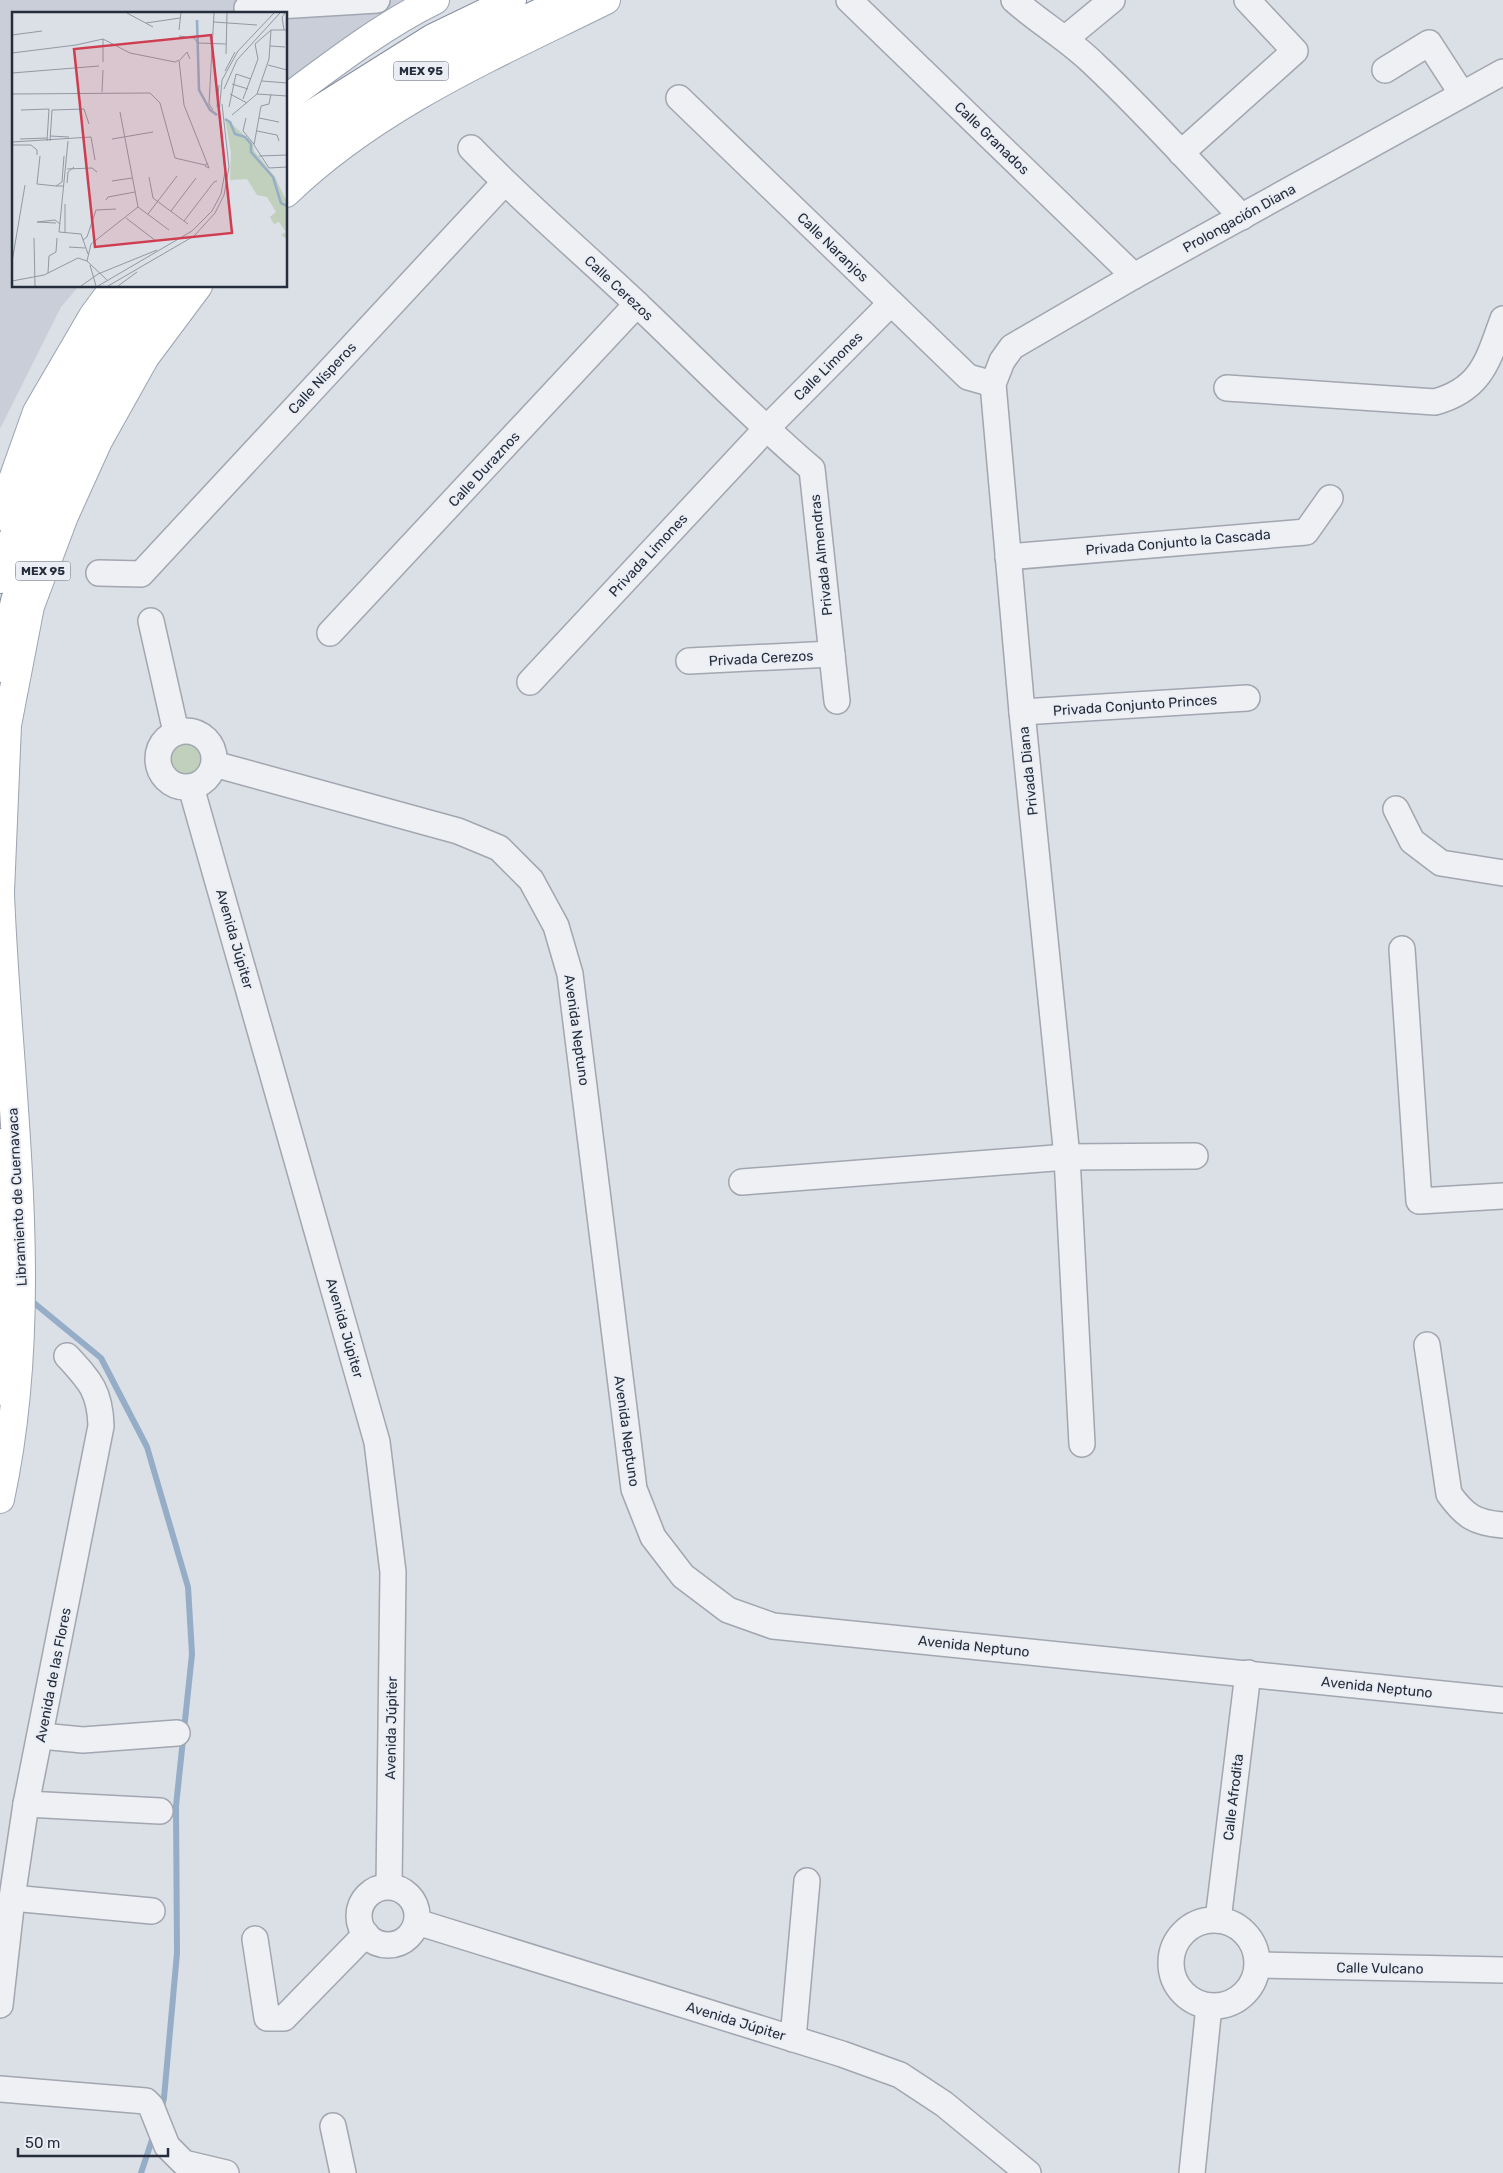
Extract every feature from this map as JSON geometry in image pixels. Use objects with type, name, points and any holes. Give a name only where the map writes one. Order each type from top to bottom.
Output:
[{"type":"main road","points":[[288,97],[335,62],[419,8],[435,0]]},
{"type":"main road","name":"MEX 95","points":[[288,131],[296,124],[433,38],[512,0]]},
{"type":"main road","name":"MEX 95","points":[[288,160],[304,145],[426,67],[567,0]]},
{"type":"main road","name":"MEX 95","points":[[288,191],[316,164],[418,95],[606,0]]},
{"type":"main road","points":[[0,516],[37,412],[94,316],[114,288]]},
{"type":"main road","name":"MEX 95","points":[[0,579],[28,495],[61,419],[110,330],[142,288]]},
{"type":"main road","name":"MEX 95","points":[[0,668],[15,601],[47,504],[78,429],[127,344],[169,288]]},
{"type":"main road","name":"Libramiento de Cuernavaca","points":[[13,1225],[0,893],[7,725],[30,606],[64,516],[98,441],[145,356],[196,288]]},
{"type":"main road","name":"MEX 95","points":[[0,1143],[13,1225],[14,1309],[13,1417],[0,1499]]},
{"type":"main road","name":"MEX 95","points":[[0,1391],[14,1309]]},
{"type":"street","points":[[247,7],[377,0]]},
{"type":"street","name":"Calle Granados","points":[[849,0],[1134,276]]},
{"type":"street","points":[[1014,0],[1040,21],[1066,38],[1136,105],[1242,217]]},
{"type":"street","points":[[1066,38],[1112,0]]},
{"type":"street","points":[[1181,153],[1294,51],[1247,0]]},
{"type":"street","points":[[1385,70],[1429,43],[1462,94]]},
{"type":"street","name":"Prolongación Diana","points":[[993,384],[1002,361],[1012,347],[1134,276],[1503,72]]},
{"type":"street","name":"Calle Naranjos","points":[[679,98],[968,377],[993,384]]},
{"type":"street","name":"Calle Cerezos","points":[[471,148],[504,183],[638,304],[766,430]]},
{"type":"street","name":"Calle Nísperos","points":[[99,573],[141,574],[504,183]]},
{"type":"street","name":"Calle Limones","points":[[766,430],[891,303]]},
{"type":"street","name":"Calle Duraznos","points":[[330,633],[638,304]]},
{"type":"street","points":[[1227,388],[1435,402],[1455,396],[1472,384],[1488,361],[1503,319]]},
{"type":"street","name":"Privada Diana","points":[[993,384],[1022,712],[1067,1157],[1082,1444]]},
{"type":"street","name":"Privada Almendras","points":[[766,430],[812,469],[837,702]]},
{"type":"street","name":"Privada Limones","points":[[530,682],[766,430]]},
{"type":"street","name":"Privada Conjunto la Cascada","points":[[1008,557],[1306,532],[1330,498]]},
{"type":"street","points":[[151,621],[176,732]]},
{"type":"street","name":"Privada Cerezos","points":[[689,661],[832,654]]},
{"type":"street","name":"Privada Conjunto Princes","points":[[1022,712],[1247,698]]},
{"type":"street","points":[[176,732],[195,732],[210,745],[214,764],[205,778],[192,786],[181,787],[171,783],[163,776],[158,767],[160,746],[176,732]]},
{"type":"street","name":"Avenida Neptuno","points":[[214,764],[458,831],[499,848],[532,880],[556,926],[570,974],[634,1489],[653,1537],[684,1576],[728,1610],[774,1626],[1503,1700]]},
{"type":"street","name":"Avenida Júpiter","points":[[192,786],[378,1442],[393,1572],[389,1886]]},
{"type":"street","points":[[1396,809],[1412,841],[1441,863],[1503,873]]},
{"type":"street","points":[[1402,948],[1419,1201],[1503,1196]]},
{"type":"street","points":[[742,1182],[1067,1157],[1195,1156]]},
{"type":"street","points":[[1427,1345],[1449,1494],[1463,1513],[1486,1524],[1503,1526]]},
{"type":"street","name":"Avenida de las Flores","points":[[0,2005],[12,1898],[26,1804],[101,1426],[100,1408],[92,1383],[67,1356]]},
{"type":"street","name":"Calle Afrodita","points":[[1218,1920],[1248,1673]]},
{"type":"street","points":[[41,1736],[83,1740],[177,1734]]},
{"type":"street","points":[[26,1804],[160,1811]]},
{"type":"street","points":[[793,2039],[807,1881]]},
{"type":"street","points":[[389,1886],[407,1892],[415,1903],[417,1922],[408,1938],[400,1943],[389,1945],[376,1942],[366,1934],[359,1919],[362,1902],[377,1888],[389,1886]]},
{"type":"street","points":[[12,1898],[152,1910]]},
{"type":"street","points":[[1218,1920],[1234,1925],[1247,1935],[1255,1949],[1258,1965],[1253,1982],[1243,1996],[1227,2005],[1210,2006],[1193,2001],[1180,1990],[1172,1976],[1171,1959],[1176,1943],[1187,1930],[1201,1922],[1218,1920]]},
{"type":"street","name":"Avenida Júpiter","points":[[417,1922],[793,2039],[900,2075],[944,2104],[1028,2173]]},
{"type":"street","points":[[255,1939],[267,2018],[284,2018],[366,1934]]},
{"type":"street","name":"Calle Vulcano","points":[[1258,1965],[1503,1970]]},
{"type":"street","points":[[1192,2173],[1210,2006]]},
{"type":"street","points":[[0,2089],[146,2102],[151,2106],[167,2146],[184,2163],[226,2173]]},
{"type":"street","points":[[333,2126],[343,2173]]},
{"type":"shaded area","points":[[0,0],[414,0],[288,86],[288,12],[12,12],[12,288],[77,288],[61,307],[0,429]]},
{"type":"green space","points":[[185,736],[197,740],[203,746],[207,758],[203,770],[197,776],[185,780],[173,776],[167,770],[163,758],[167,746],[173,740]]},
{"type":"waterway","points":[[28,1298],[101,1358],[147,1447],[188,1587],[192,1654],[176,1806],[177,1953],[164,2098],[161,2110]]},
{"type":"waterway","points":[[141,2173],[154,2134]]}]
